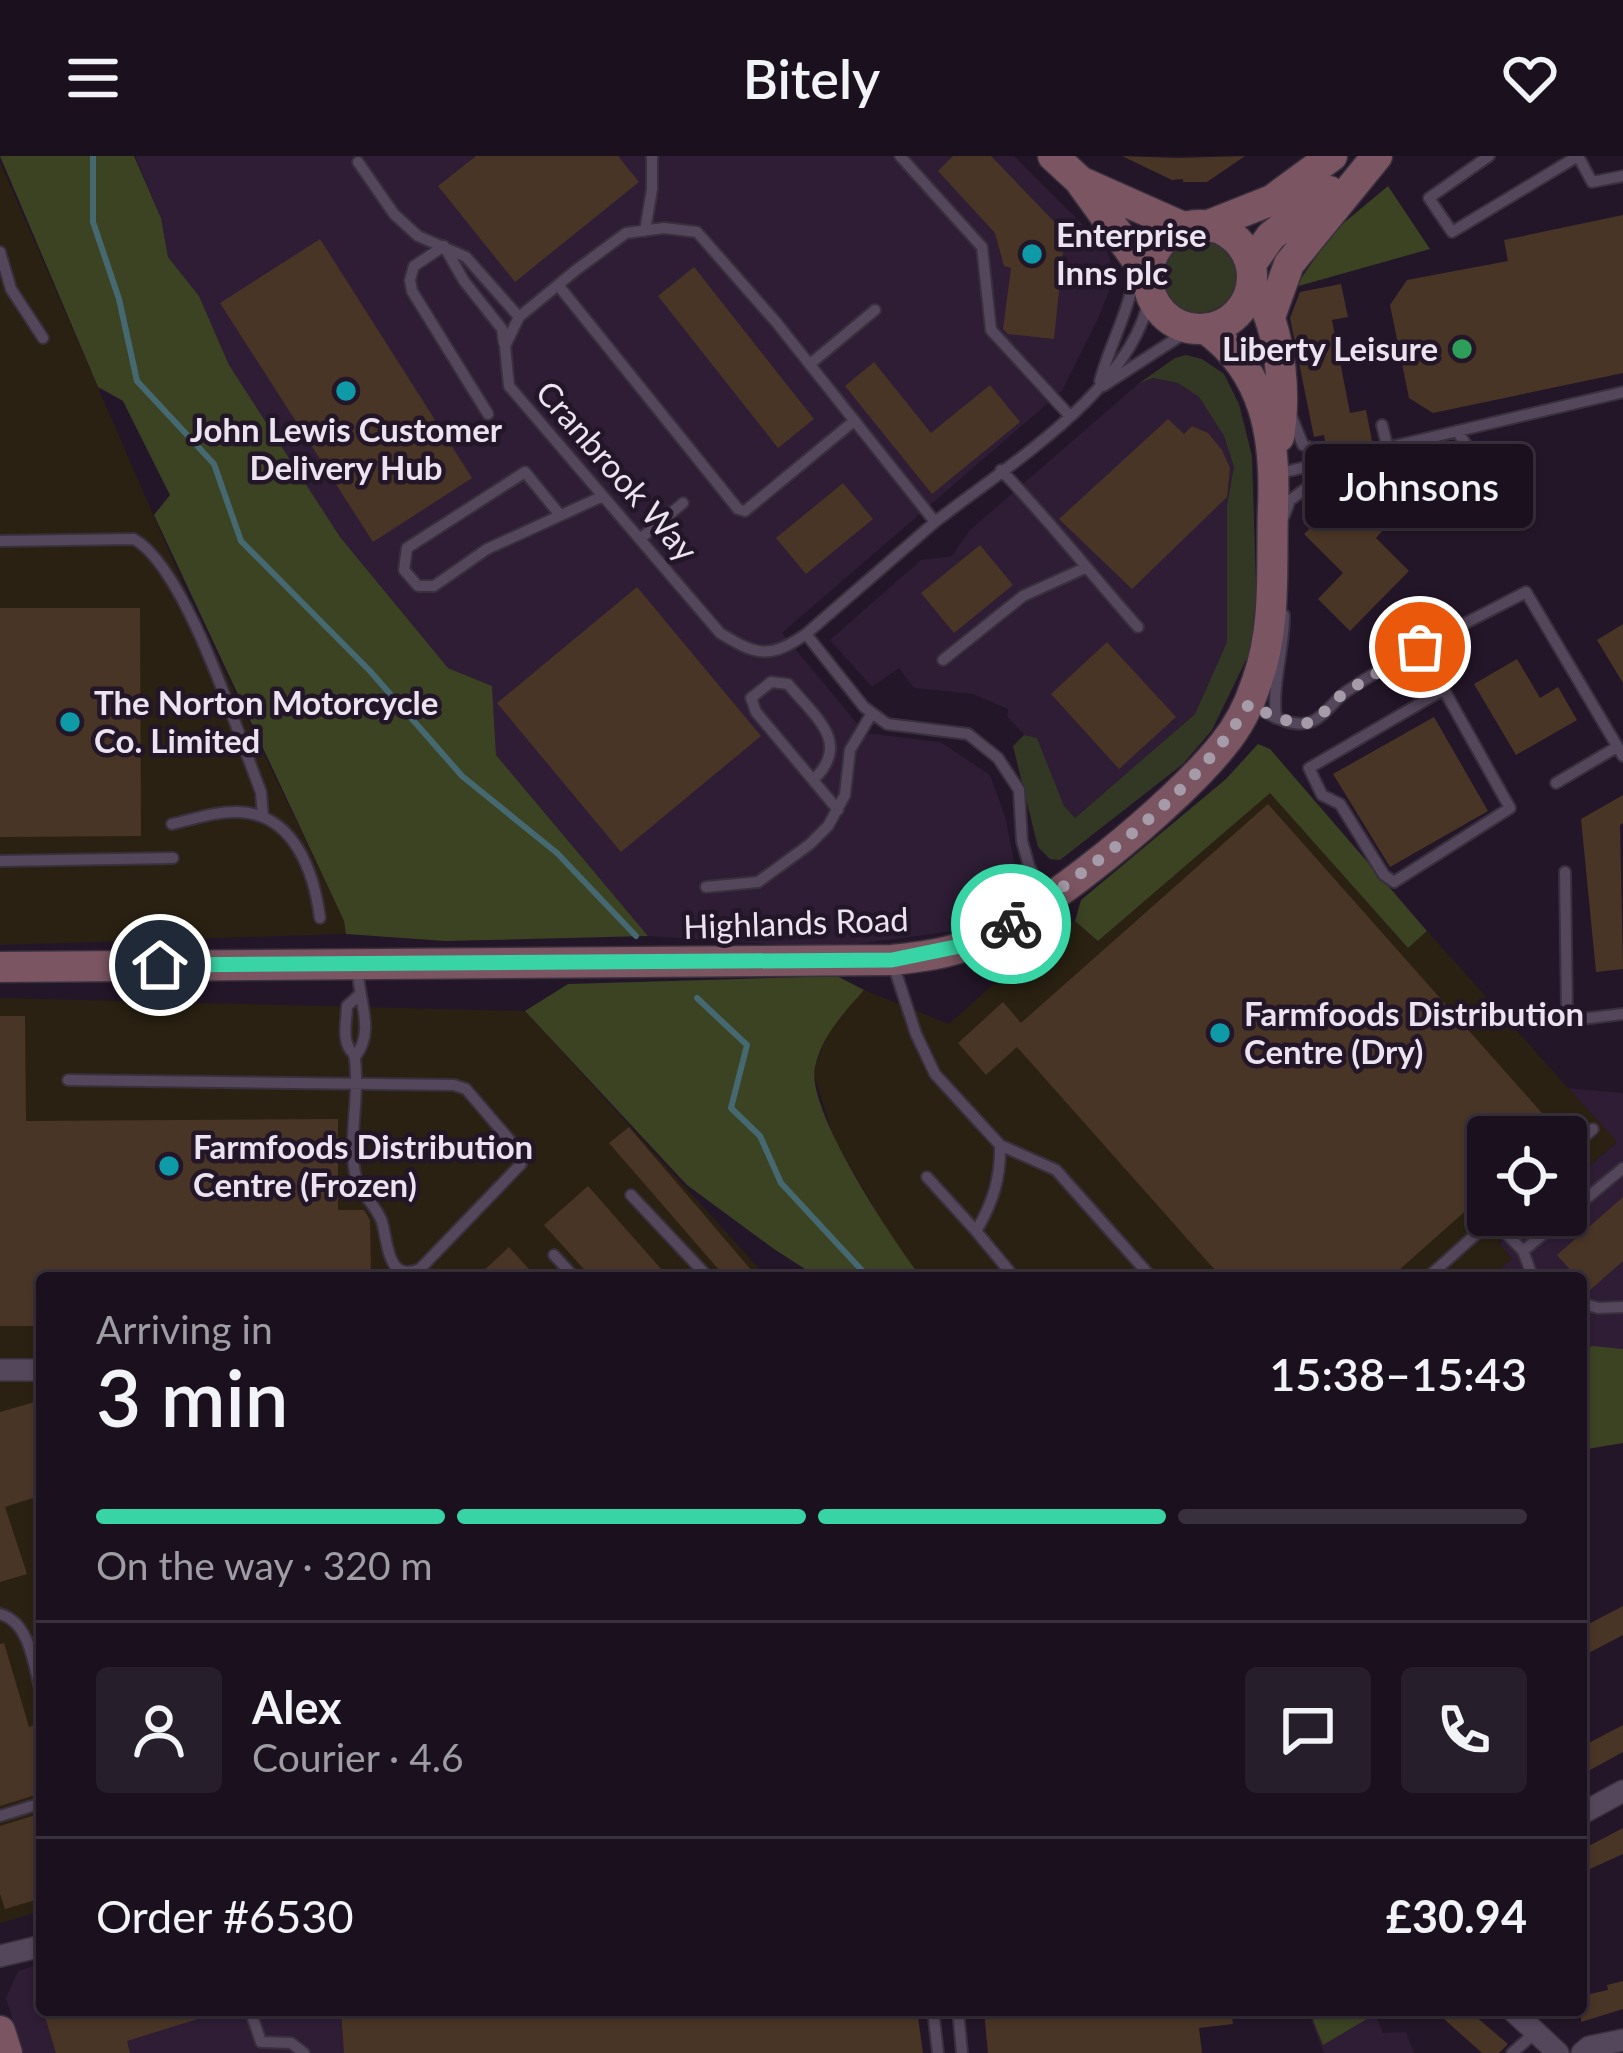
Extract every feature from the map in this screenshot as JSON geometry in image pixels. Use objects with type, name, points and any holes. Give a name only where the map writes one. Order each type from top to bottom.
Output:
[{"type":"street","points":[[1144,275],[1158,244],[1272,200],[1332,156]]},
{"type":"street","points":[[1069,165],[1144,275],[1166,317],[1198,329],[1220,326],[1243,308],[1252,272],[1271,236],[1374,156]]},
{"type":"street","points":[[1270,317],[1289,264],[1374,156]]},
{"type":"street","points":[[1069,165],[1196,226],[1236,238],[1252,272]]},
{"type":"street","name":"Highlands Road","points":[[0,967],[892,960],[970,944],[1007,927],[1125,839],[1190,781],[1225,743],[1249,704],[1268,639],[1274,465],[1281,431],[1270,317],[1252,272]]},
{"type":"street","name":"Highlands Road","points":[[1198,329],[1247,368],[1274,465]]},
{"type":"street","points":[[0,1370],[36,1370]]},
{"type":"street","points":[[1587,1811],[1623,1791]]},
{"type":"street","points":[[0,1956],[36,1947]]},
{"type":"street","points":[[1518,2016],[1558,2053]]},
{"type":"street","points":[[0,2031],[7,2053]]},
{"type":"street","points":[[1582,2053],[1588,2047],[1623,2040]]},
{"type":"lane","points":[[645,231],[652,156]]},
{"type":"lane","points":[[900,156],[982,247],[991,330],[1069,415]]},
{"type":"lane","points":[[1489,156],[1430,198],[1452,232],[1578,156],[1592,182],[1623,176]]},
{"type":"lane","points":[[358,162],[394,214],[418,236],[466,257],[519,317]]},
{"type":"lane","points":[[505,346],[519,317],[626,233],[664,228],[698,232],[935,522]]},
{"type":"lane","points":[[444,246],[414,266],[412,291],[488,414]]},
{"type":"lane","name":"Cranbrook Way","points":[[444,246],[464,281],[502,329],[509,386],[720,633],[749,652],[781,651],[806,634],[1098,390]]},
{"type":"lane","points":[[0,252],[14,293],[43,338]]},
{"type":"lane","points":[[1098,390],[1110,346],[1144,275]]},
{"type":"lane","points":[[1098,390],[1135,338],[1147,312],[1144,275]]},
{"type":"lane","points":[[558,285],[738,509],[745,512],[854,421]]},
{"type":"lane","points":[[0,294],[14,293]]},
{"type":"lane","points":[[809,364],[875,310]]},
{"type":"lane","points":[[1098,390],[1198,329]]},
{"type":"lane","points":[[1277,364],[1287,374],[1292,421],[1303,445],[1346,460]]},
{"type":"lane","points":[[1274,465],[1346,460],[1623,392]]},
{"type":"lane","points":[[1382,425],[1388,449]]},
{"type":"lane","points":[[1456,431],[1468,449]]},
{"type":"lane","points":[[1272,547],[1290,500],[1346,460]]},
{"type":"lane","points":[[1001,470],[1138,627]]},
{"type":"lane","points":[[560,515],[525,472],[407,548],[404,570],[418,586],[434,586],[487,549],[603,496]]},
{"type":"lane","points":[[640,539],[683,503]]},
{"type":"lane","points":[[0,541],[134,539],[148,547],[189,613],[261,792],[263,818]]},
{"type":"lane","points":[[944,660],[1023,596],[1085,568]]},
{"type":"lane","points":[[1273,582],[1284,609],[1284,643],[1273,688],[1276,718]]},
{"type":"lane","points":[[1249,704],[1276,718],[1303,724],[1315,721],[1342,694],[1526,592],[1620,752],[1556,783]]},
{"type":"lane","points":[[806,634],[872,713],[887,724],[968,734],[998,758],[1019,790],[1028,866],[1046,899]]},
{"type":"lane","points":[[1420,647],[1510,808],[1394,882],[1384,875],[1340,804],[1322,795],[1309,768],[1443,690]]},
{"type":"lane","points":[[813,780],[827,766],[832,752],[830,735],[788,684],[771,682],[752,698],[756,712],[838,810]]},
{"type":"lane","points":[[706,887],[758,882],[810,844],[838,810],[845,795],[850,750],[872,713]]},
{"type":"lane","points":[[172,824],[218,813],[243,812],[263,818],[295,844],[311,867],[320,917]]},
{"type":"lane","points":[[0,862],[173,857]]},
{"type":"lane","points":[[1565,872],[1567,1012],[1581,1018],[1623,1014]]},
{"type":"lane","points":[[892,960],[916,1034],[935,1074],[1000,1144],[1056,1170],[1147,1272]]},
{"type":"lane","points":[[355,1057],[365,1044],[358,964]]},
{"type":"lane","points":[[358,996],[347,1006],[346,1042],[355,1057],[354,1172],[358,1186],[381,1217],[388,1257],[404,1272]]},
{"type":"lane","points":[[68,1080],[454,1084],[466,1089],[519,1151],[521,1164],[414,1272]]},
{"type":"lane","points":[[1587,1134],[1593,1129]]},
{"type":"lane","points":[[976,1231],[989,1210],[1000,1171],[1000,1144]]},
{"type":"lane","points":[[1523,1251],[1623,1168]]},
{"type":"lane","points":[[927,1177],[1010,1272]]},
{"type":"lane","points":[[631,1195],[703,1272]]},
{"type":"lane","points":[[1434,1272],[1474,1236]]},
{"type":"lane","points":[[1511,1236],[1531,1272]]},
{"type":"lane","points":[[554,1255],[569,1272]]},
{"type":"lane","points":[[1587,1305],[1623,1306]]},
{"type":"lane","points":[[0,1614],[10,1616],[24,1632],[36,1675]]},
{"type":"lane","points":[[0,1816],[36,1805]]},
{"type":"lane","points":[[252,2016],[261,2042],[291,2043],[304,2053]]},
{"type":"lane","points":[[934,2016],[938,2053]]},
{"type":"lane","points":[[959,2016],[962,2053]]},
{"type":"lane","points":[[1512,2053],[1535,2032]]},
{"type":"shaded area","points":[[135,156],[1014,156],[1105,247],[1116,274],[1097,321],[1062,391],[782,633],[865,733],[940,742],[990,775],[1005,816],[1021,895],[963,930],[825,948],[648,936],[496,755],[492,686],[448,668],[340,537],[229,365],[199,296],[168,257],[161,218]]},
{"type":"shaded area","points":[[0,162],[188,595],[344,921],[346,934],[0,945]]},
{"type":"shaded area","points":[[1153,378],[1178,383],[1199,397],[1224,436],[1234,467],[1227,505],[1227,642],[1195,714],[1075,818],[1064,806],[1037,738],[1024,735],[1007,716],[1008,709],[973,694],[914,688],[899,668],[872,687],[830,640],[921,560],[952,556],[969,531],[1138,384]]},
{"type":"shaded area","name":"Farmfoods Distribution Centre (Dry)","points":[[1270,792],[1407,947],[1427,931],[1617,1142],[1587,1168],[1587,1116],[1467,1116],[1467,1236],[1507,1236],[1499,1243],[1512,1259],[1497,1272],[917,1272],[834,1139],[813,1071],[829,1030],[864,990],[949,1024],[1055,929],[1075,921],[1098,941]]},
{"type":"shaded area","points":[[0,998],[525,1011],[763,1272],[36,1272],[36,1913],[0,1923]]},
{"type":"shaded area","points":[[1567,1088],[1623,1093],[1623,1383],[1587,1397],[1587,1272],[1497,1272],[1511,1259],[1499,1244],[1508,1236],[1587,1236],[1587,1168],[1616,1143]]},
{"type":"shaded area","points":[[36,1966],[36,2016],[529,2016],[532,2053],[23,2053],[6,1998],[18,1971]]},
{"type":"shaded area","points":[[1376,2016],[1383,2033],[1406,2032],[1414,2053],[1324,2053],[1311,2020]]},
{"type":"green space","points":[[0,156],[134,156],[161,218],[168,257],[199,296],[229,365],[340,537],[448,668],[492,686],[496,755],[648,936],[445,941],[346,934],[154,515],[170,495],[123,401],[98,387]]},
{"type":"green space","points":[[1388,186],[1430,249],[1295,287],[1334,231]]},
{"type":"green space","points":[[1198,233],[1226,245],[1238,273],[1226,301],[1198,313],[1170,301],[1158,273],[1170,245]]},
{"type":"green space","points":[[1186,355],[1224,374],[1239,404],[1252,456],[1257,617],[1248,656],[1212,730],[1183,764],[1060,860],[1050,859],[1038,847],[1013,746],[1024,735],[1037,738],[1064,806],[1075,818],[1195,714],[1227,642],[1227,505],[1234,467],[1224,436],[1199,397],[1178,383],[1153,378],[1138,384]]},
{"type":"green space","points":[[1258,744],[1270,749],[1427,931],[1408,948],[1270,793],[1098,941],[1075,921],[1081,900],[1226,779]]},
{"type":"green space","points":[[837,976],[864,990],[823,1045],[815,1067],[816,1087],[854,1175],[918,1272],[810,1272],[687,1185],[525,1011],[568,984]]},
{"type":"green space","points":[[1587,1348],[1623,1349],[1623,1443],[1587,1449]]},
{"type":"green space","points":[[1311,2016],[1372,2016],[1323,2045]]},
{"type":"building","points":[[476,156],[618,156],[639,182],[515,282],[438,186]]},
{"type":"building","name":"Enterprise Inns plc","points":[[953,156],[991,156],[1065,233],[1054,339],[1008,334],[1003,329],[1011,268],[1004,266],[995,233],[938,171]]},
{"type":"building","points":[[1122,156],[1245,156],[1207,182],[1183,182]]},
{"type":"building","points":[[1623,215],[1623,373],[1433,413],[1409,398],[1390,305],[1407,280],[1508,261],[1504,240]]},
{"type":"building","name":"John Lewis Customer Delivery Hub","points":[[320,239],[472,478],[373,542],[220,303]]},
{"type":"building","points":[[694,267],[814,419],[778,448],[658,296]]},
{"type":"building","points":[[1341,284],[1348,317],[1332,320],[1350,413],[1366,410],[1372,441],[1342,448],[1325,442],[1324,435],[1314,437],[1290,318],[1300,292]]},
{"type":"building","points":[[874,362],[931,433],[990,385],[1020,422],[932,494],[845,386]]},
{"type":"building","points":[[1168,419],[1184,434],[1192,426],[1208,433],[1222,450],[1230,468],[1227,497],[1132,589],[1059,519]]},
{"type":"building","points":[[843,483],[873,519],[806,574],[776,538]]},
{"type":"building","points":[[1347,493],[1383,530],[1376,538],[1409,571],[1350,631],[1318,599],[1343,573],[1304,534]]},
{"type":"building","points":[[980,545],[1013,585],[954,633],[921,593]]},
{"type":"building","points":[[637,587],[761,736],[621,852],[497,703]]},
{"type":"building","name":"The Norton Motorcycle Co. Limited","points":[[0,608],[140,608],[141,836],[0,837]]},
{"type":"building","points":[[1623,624],[1623,683],[1597,640]]},
{"type":"building","points":[[1107,642],[1176,717],[1119,769],[1051,694]]},
{"type":"building","points":[[1517,659],[1540,698],[1558,687],[1577,720],[1516,755],[1474,684]]},
{"type":"building","points":[[1434,717],[1488,811],[1390,867],[1333,774]]},
{"type":"building","points":[[1623,795],[1623,969],[1596,972],[1581,819]]},
{"type":"building","name":"Farmfoods Distribution Centre (Dry)","points":[[1268,804],[1545,1116],[1467,1116],[1467,1210],[1397,1272],[1217,1272],[1017,1047],[986,1075],[958,1043],[1003,1002],[1021,1023]]},
{"type":"building","name":"Farmfoods Distribution Centre (Frozen)","points":[[0,1016],[25,1016],[26,1121],[338,1119],[338,1210],[364,1210],[370,1220],[371,1272],[36,1272],[36,1326],[0,1326]]},
{"type":"building","points":[[629,1127],[753,1272],[721,1272],[609,1143]]},
{"type":"building","points":[[588,1186],[664,1272],[587,1272],[544,1225]]},
{"type":"building","points":[[1623,1197],[1623,1261],[1589,1291],[1587,1272],[1572,1272],[1557,1255],[1579,1236],[1587,1236],[1587,1229]]},
{"type":"building","points":[[509,1247],[532,1272],[482,1272]]},
{"type":"building","points":[[36,1402],[36,1497],[5,1507],[27,1574],[0,1582],[0,1412]]},
{"type":"building","points":[[1623,1606],[1623,1635],[1587,1654],[1587,1625]]},
{"type":"building","points":[[4,1643],[29,1727],[36,1725],[36,1795],[0,1806],[0,1644]]},
{"type":"building","points":[[1623,1725],[1623,1752],[1587,1772],[1587,1744]]},
{"type":"building","points":[[36,1815],[36,1900],[5,1909],[0,1894],[0,1826]]},
{"type":"building","points":[[1623,1828],[1623,1854],[1587,1870],[1587,1847]]},
{"type":"building","points":[[1623,1981],[1623,2009],[1581,2022],[1581,2016],[1587,2016],[1587,1995],[1608,1990],[1607,1985]]},
{"type":"building","points":[[45,2016],[207,2016],[127,2041],[130,2053],[56,2053]]},
{"type":"building","points":[[341,2016],[918,2016],[923,2053],[344,2053]]},
{"type":"building","points":[[985,2016],[1232,2016],[1233,2024],[1199,2028],[1202,2053],[988,2053]]},
{"type":"building","points":[[1441,2016],[1475,2016],[1508,2044],[1499,2053],[1482,2053]]},
{"type":"waterway","points":[[93,156],[93,222],[119,299],[137,381],[214,464],[241,541],[370,671],[462,776],[557,853],[636,936]]},
{"type":"waterway","points":[[697,998],[747,1045],[731,1108],[760,1136],[781,1183],[863,1272]]},
{"type":"way so far","points":[[1011,924],[1125,839],[1190,781],[1225,743],[1249,704],[1276,718],[1303,724],[1315,721],[1342,694],[1420,647]]},
{"type":"place","name":"Enterprise Inns plc","points":[[1032,254]]},
{"type":"place","name":"Liberty Leisure","points":[[1462,349]]},
{"type":"place","name":"John Lewis Customer Delivery Hub","points":[[346,391]]},
{"type":"place","name":"Johnsons","points":[[1420,647]]},
{"type":"place","name":"The Norton Motorcycle Co. Limited","points":[[70,722]]},
{"type":"place","name":"Farmfoods Distribution Centre (Dry)","points":[[1220,1033]]},
{"type":"place","name":"Farmfoods Distribution Centre (Frozen)","points":[[169,1166]]},
{"type":"route","points":[[160,965],[892,960],[937,954],[1011,924]]}]
